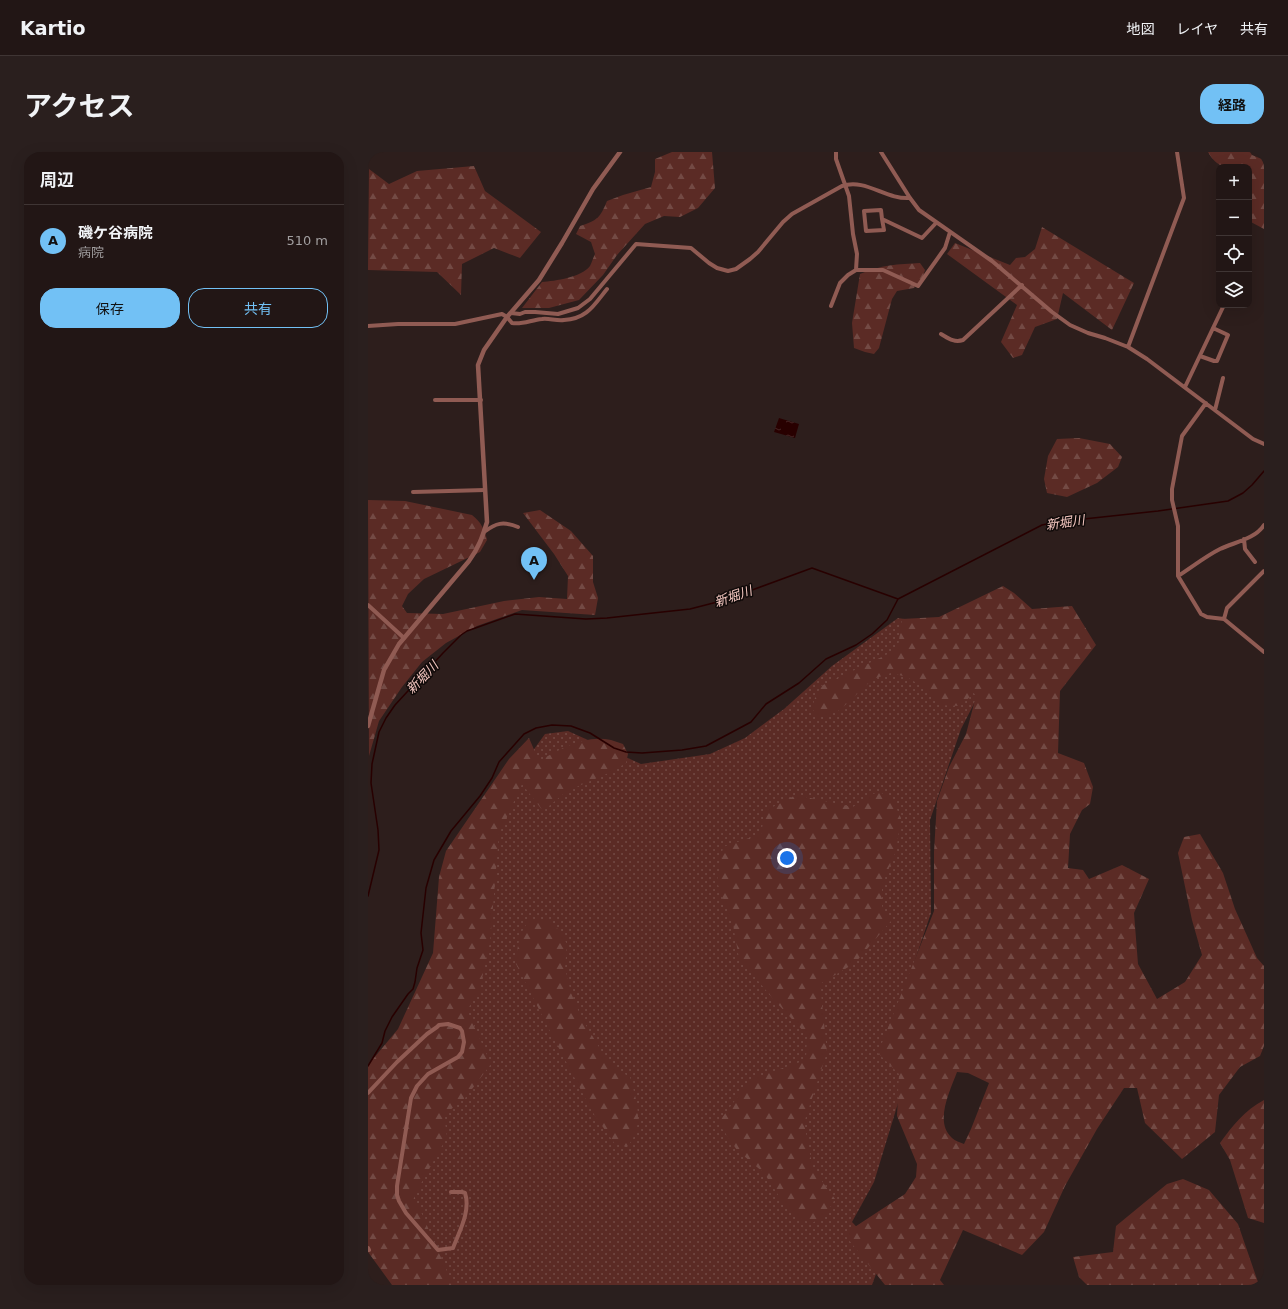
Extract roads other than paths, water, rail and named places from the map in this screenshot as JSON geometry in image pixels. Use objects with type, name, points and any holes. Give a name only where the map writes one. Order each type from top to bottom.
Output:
[{"type":"street","points":[[368,726],[384,670],[399,644],[478,550],[484,532],[487,522],[478,365],[484,350],[507,317],[538,280],[562,243],[593,189],[620,152]]},
{"type":"street","points":[[836,152],[836,159],[849,196],[853,234],[857,254],[856,270]]},
{"type":"street","points":[[881,152],[919,210],[992,261],[1052,312],[1070,325],[1128,347],[1147,359],[1254,439],[1264,444]]},
{"type":"street","points":[[1128,347],[1184,198],[1177,152]]},
{"type":"street","points":[[511,313],[520,314],[535,312],[558,314],[578,308],[590,299],[636,244],[691,248],[717,268],[728,271],[736,269],[758,252],[782,222],[792,214],[845,185],[850,183],[863,185],[902,199],[910,198]]},
{"type":"street","points":[[881,210],[882,219],[884,230],[866,231],[864,211],[881,210]]},
{"type":"street","points":[[882,219],[922,238],[936,223]]},
{"type":"street","points":[[831,306],[840,283],[856,270],[883,270],[918,286],[945,248],[950,232]]},
{"type":"street","points":[[941,334],[957,342],[963,340],[1022,285]]},
{"type":"street","points":[[368,326],[398,324],[455,324],[502,314],[512,323],[519,324],[546,318],[562,320],[576,319],[586,314],[607,288]]},
{"type":"street","points":[[1185,387],[1223,308]]},
{"type":"street","points":[[1200,356],[1217,361],[1228,335],[1213,328]]},
{"type":"street","points":[[1215,410],[1223,378]]},
{"type":"street","points":[[435,400],[481,400]]},
{"type":"street","points":[[1206,403],[1182,436],[1172,489],[1172,500],[1178,526],[1178,576],[1201,614],[1207,617],[1224,619],[1264,652]]},
{"type":"street","points":[[413,492],[485,490]]},
{"type":"street","points":[[484,532],[500,523],[518,527]]},
{"type":"street","points":[[1178,576],[1220,549],[1252,536],[1261,530],[1264,525]]},
{"type":"street","points":[[1244,539],[1245,549],[1255,562]]},
{"type":"street","points":[[1224,619],[1227,608],[1264,571]]},
{"type":"street","points":[[368,605],[404,638]]},
{"type":"street","points":[[368,1093],[397,1062],[439,1025],[448,1024],[460,1028],[462,1031],[464,1046],[458,1057],[428,1074],[414,1090],[411,1098],[397,1186],[399,1201],[406,1213],[438,1250],[454,1248],[466,1211],[465,1194],[462,1192],[451,1192]]},
{"type":"water","points":[[779,418],[799,424],[795,438],[774,432]]},
{"type":"waterway","name":"新堀川","points":[[898,599],[1042,525],[1228,501],[1243,493],[1264,471]]},
{"type":"waterway","name":"新堀川","points":[[368,896],[379,850],[378,830],[371,783],[372,764],[379,732],[395,705],[443,653],[467,631],[515,614],[586,619],[690,609],[725,600],[812,568],[898,599]]},
{"type":"waterway","points":[[368,1066],[382,1043],[385,1031],[392,1017],[413,989],[417,968],[423,950],[421,933],[426,888],[434,860],[451,831],[480,796],[492,778],[499,762],[524,734],[536,728],[552,725],[571,726],[590,733],[614,748],[626,752],[642,753],[682,750],[706,746],[751,722],[766,704],[799,683],[826,659],[856,645],[872,634],[887,620],[898,599]]},
{"type":"place","name":"磯ケ谷病院","points":[[534,580]]}]
